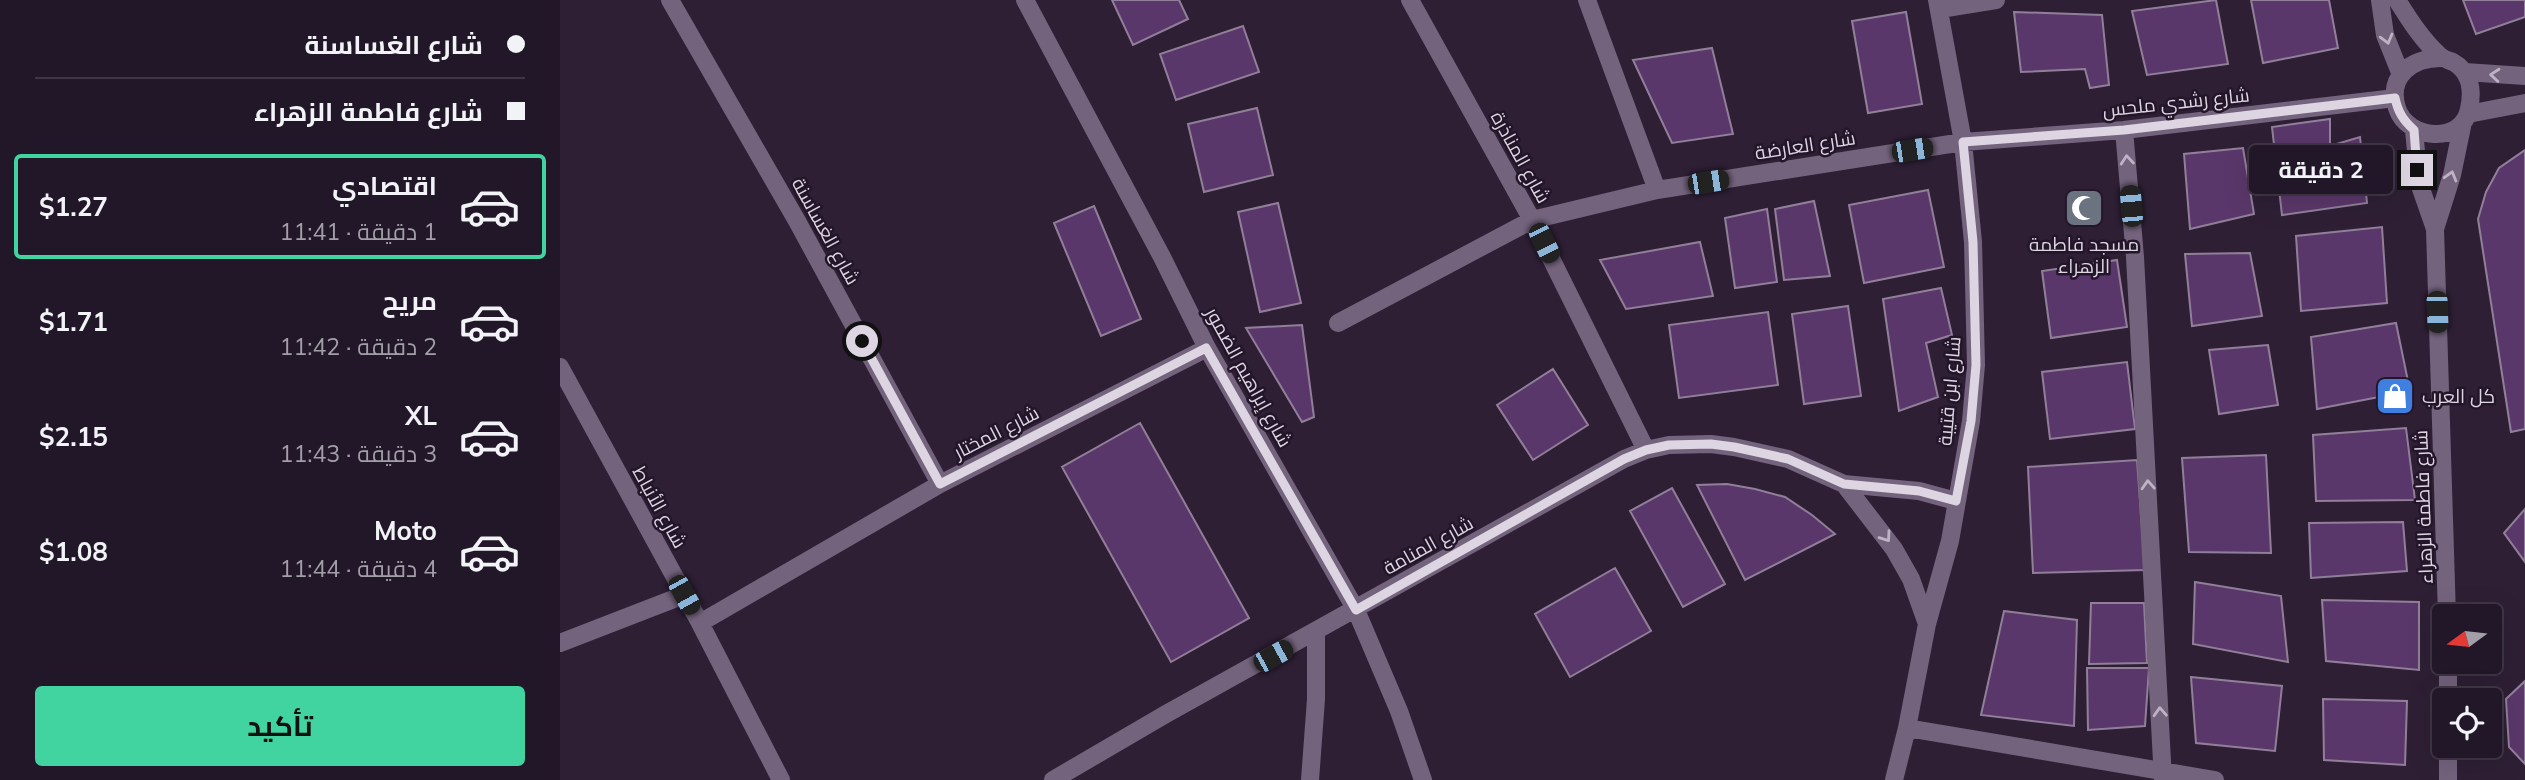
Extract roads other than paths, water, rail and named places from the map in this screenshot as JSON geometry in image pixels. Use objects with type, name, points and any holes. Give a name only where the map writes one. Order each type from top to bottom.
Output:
[{"type":"street","name":"شارع الغساسنة","points":[[670,0],[797,221],[940,484]]},
{"type":"street","name":"شارع إبراهيم الضمور","points":[[1024,0],[1162,257],[1206,348],[1356,610],[1399,710],[1423,780]]},
{"type":"street","name":"شارع المناذرة","points":[[1410,0],[1532,220],[1646,450]]},
{"type":"street","points":[[1587,0],[1657,190]]},
{"type":"street","points":[[1939,4],[1996,0]]},
{"type":"street","points":[[2380,0],[2385,35],[2401,75]]},
{"type":"street","points":[[2396,0],[2441,58]]},
{"type":"street","name":"شارع ابن قتيبة","points":[[1894,780],[1927,624],[1950,541],[1971,421],[1976,365],[1973,242],[1963,142],[1939,4]]},
{"type":"street","points":[[2466,118],[2473,92],[2465,72],[2454,63],[2441,58],[2425,58],[2411,64],[2401,75],[2396,86],[2398,111],[2414,130],[2431,135],[2449,132],[2466,118],[2525,103]]},
{"type":"street","points":[[2465,72],[2525,76]]},
{"type":"street","name":"شارع رشدي ملحس","points":[[1963,142],[2124,130],[2395,98]]},
{"type":"street","name":"شارع فاطمة الزهراء","points":[[2435,229],[2466,118]]},
{"type":"street","points":[[2124,130],[2136,257],[2163,776]]},
{"type":"street","name":"شارع فاطمة الزهراء","points":[[2414,130],[2419,183],[2435,229],[2447,604]]},
{"type":"street","name":"شارع العارضة","points":[[1338,324],[1532,220],[1657,190],[1963,142]]},
{"type":"street","name":"شارع المختار","points":[[700,623],[940,484],[1206,348]]},
{"type":"street","name":"شارع الأنباط","points":[[560,367],[700,623],[781,780]]},
{"type":"street","name":"شارع المنامة","points":[[1053,780],[1166,714],[1624,459],[1646,450],[1685,444],[1734,447],[1788,459],[1844,484],[1919,491],[1956,501]]},
{"type":"street","name":"شارع المنامة","points":[[1844,484],[1894,549],[1912,579],[1927,624]]},
{"type":"street","points":[[560,643],[684,595]]},
{"type":"street","points":[[1310,780],[1316,699],[1316,632]]},
{"type":"street","points":[[1907,728],[2163,776],[2215,780]]},
{"type":"street","points":[[2448,758],[2448,780]]},
{"type":"place","name":"مسجد فاطمة الزهراء","points":[[2084,208]]},
{"type":"place","name":"كل العرب","points":[[2395,396]]}]
